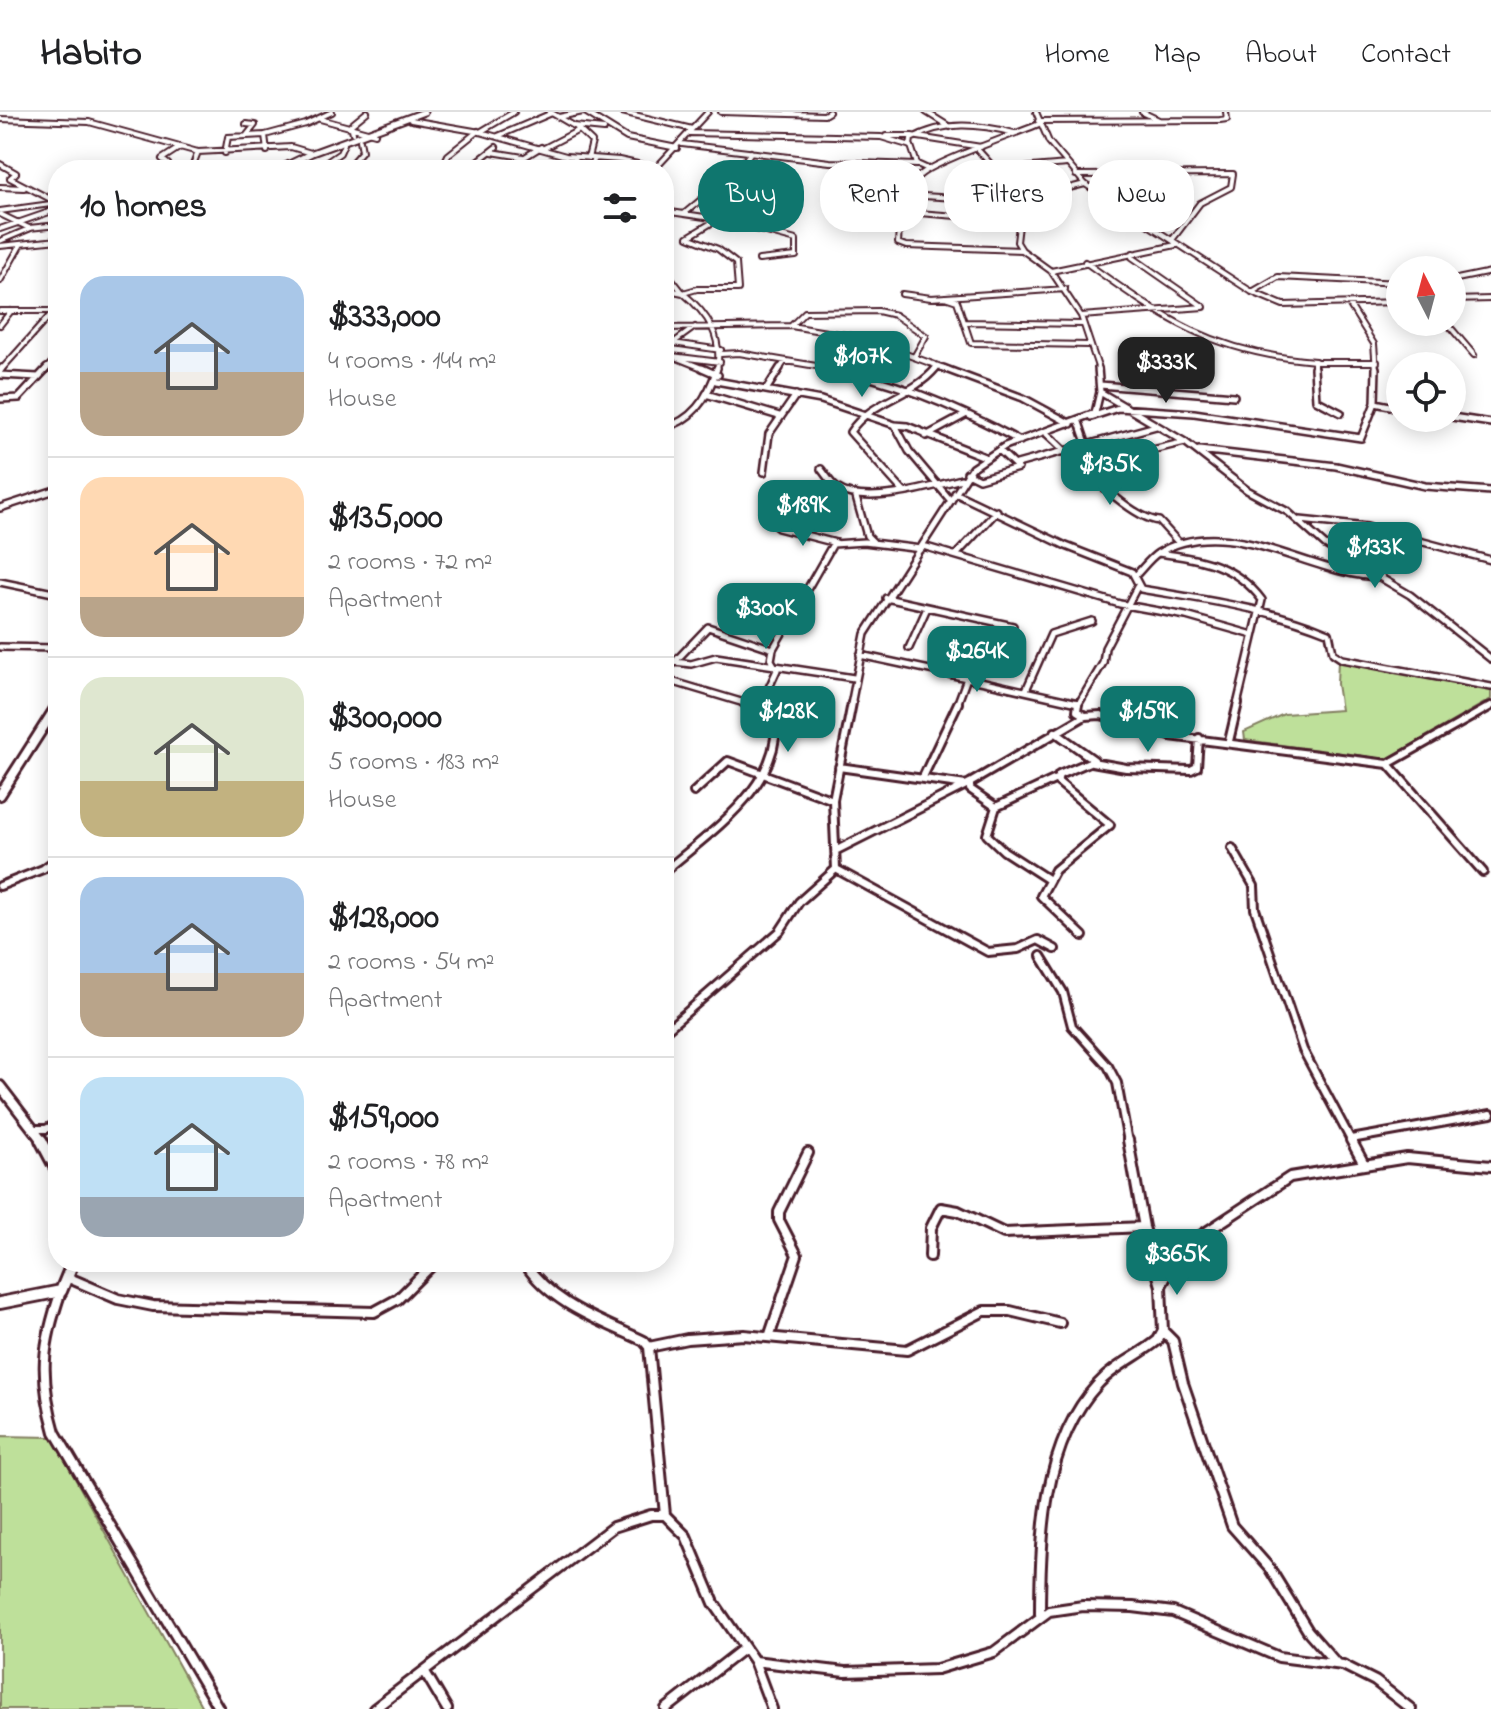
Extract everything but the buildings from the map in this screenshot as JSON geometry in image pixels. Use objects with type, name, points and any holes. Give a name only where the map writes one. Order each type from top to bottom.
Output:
[{"type":"street","points":[[225,153],[228,137],[265,135],[320,119],[332,112]]},
{"type":"street","points":[[351,128],[367,112]]},
{"type":"street","points":[[297,160],[311,153],[360,140],[424,112]]},
{"type":"street","points":[[446,160],[479,131],[514,112]]},
{"type":"street","points":[[498,136],[551,112],[592,142],[588,158]]},
{"type":"street","points":[[558,117],[584,112],[633,140],[677,148]]},
{"type":"street","points":[[622,112],[691,131],[727,135],[913,137],[980,149],[989,160]]},
{"type":"street","points":[[664,160],[708,112]]},
{"type":"street","points":[[721,112],[824,115],[829,112]]},
{"type":"street","points":[[926,112],[953,128]]},
{"type":"street","points":[[1036,112],[1038,123],[1063,160]]},
{"type":"street","points":[[1142,112],[1159,120]]},
{"type":"street","points":[[928,169],[1038,123],[1225,120],[1226,112]]},
{"type":"street","points":[[1078,122],[1082,118],[1079,113]]},
{"type":"street","points":[[0,119],[89,122],[198,152],[267,151],[291,147],[311,153]]},
{"type":"street","points":[[320,119],[375,134]]},
{"type":"street","points":[[411,120],[437,127],[479,131],[575,158],[601,160]]},
{"type":"street","points":[[913,137],[979,123],[1014,133]]},
{"type":"street","points":[[246,124],[255,125],[247,135]]},
{"type":"street","points":[[574,126],[615,131]]},
{"type":"street","points":[[351,128],[353,133]]},
{"type":"street","points":[[519,160],[579,130]]},
{"type":"street","points":[[265,135],[267,151]]},
{"type":"street","points":[[727,135],[737,151]]},
{"type":"street","points":[[880,137],[910,146]]},
{"type":"street","points":[[913,137],[910,146],[916,160]]},
{"type":"street","points":[[354,160],[362,151],[360,140]]},
{"type":"street","points":[[330,160],[340,153],[344,144]]},
{"type":"street","points":[[682,144],[820,161]]},
{"type":"street","points":[[164,160],[179,148]]},
{"type":"street","points":[[480,160],[494,150],[523,157]]},
{"type":"street","points":[[195,160],[198,152]]},
{"type":"street","points":[[745,160],[751,152]]},
{"type":"street","points":[[0,164],[16,173],[10,178],[48,199]]},
{"type":"street","points":[[1072,171],[1085,184],[1252,292],[1283,305],[1386,303]]},
{"type":"street","points":[[1051,269],[1172,242],[1200,203],[1231,187],[1233,174],[1076,175]]},
{"type":"street","points":[[1072,188],[1085,184]]},
{"type":"street","points":[[0,187],[29,188]]},
{"type":"street","points":[[685,213],[698,202]]},
{"type":"street","points":[[0,212],[48,206]]},
{"type":"street","points":[[0,229],[48,210]]},
{"type":"street","points":[[0,212],[31,228]]},
{"type":"street","points":[[674,212],[698,215]]},
{"type":"street","points":[[0,243],[31,228],[48,226]]},
{"type":"street","points":[[674,291],[738,289],[736,263],[718,249],[688,237],[698,231]]},
{"type":"street","points":[[759,260],[796,256],[796,240],[766,232]]},
{"type":"street","points":[[900,232],[898,240],[902,246],[1022,250]]},
{"type":"street","points":[[1018,232],[1017,242],[1022,250],[1051,269],[1081,316],[1100,388],[1091,417]]},
{"type":"street","points":[[0,243],[48,241]]},
{"type":"street","points":[[0,281],[21,244]]},
{"type":"street","points":[[1081,316],[1204,307],[1133,258],[1133,253]]},
{"type":"street","points":[[1085,262],[1195,336],[1229,350],[1315,361],[1377,362]]},
{"type":"street","points":[[1466,277],[1491,272]]},
{"type":"street","points":[[1252,292],[1278,277],[1386,282]]},
{"type":"street","points":[[674,282],[704,311],[714,326],[720,352],[717,378],[688,421],[674,425]]},
{"type":"street","points":[[902,294],[945,297],[1065,289]]},
{"type":"street","points":[[945,297],[957,301],[969,341],[974,344],[1089,345]]},
{"type":"street","points":[[1466,300],[1491,299]]},
{"type":"street","points":[[1349,304],[1371,335],[1377,362],[1372,396],[1375,403]]},
{"type":"street","points":[[0,311],[48,311]]},
{"type":"street","points":[[0,325],[11,311]]},
{"type":"street","points":[[791,326],[805,312],[895,315],[926,336],[914,357]]},
{"type":"street","points":[[0,373],[48,320]]},
{"type":"street","points":[[964,322],[1083,324]]},
{"type":"street","points":[[674,328],[791,326],[862,338],[1023,398],[1071,424]]},
{"type":"street","points":[[674,342],[695,327]]},
{"type":"street","points":[[1458,336],[1474,355]]},
{"type":"street","points":[[674,343],[854,372],[969,415],[1020,441]]},
{"type":"street","points":[[674,356],[720,362]]},
{"type":"street","points":[[674,357],[717,378],[796,395],[907,426],[987,458]]},
{"type":"street","points":[[766,390],[785,361]]},
{"type":"street","points":[[1315,361],[1316,400],[1341,413]]},
{"type":"street","points":[[903,491],[853,438],[852,428],[865,415],[909,391],[938,366]]},
{"type":"street","points":[[0,399],[19,398],[47,367]]},
{"type":"street","points":[[0,373],[38,377]]},
{"type":"street","points":[[1100,388],[1234,396]]},
{"type":"street","points":[[1100,388],[1125,408],[1185,442],[1247,490],[1300,520],[1320,541],[1416,599],[1491,659]]},
{"type":"street","points":[[706,394],[779,416]]},
{"type":"street","points":[[764,472],[769,434],[796,395]]},
{"type":"street","points":[[1375,403],[1386,405]]},
{"type":"street","points":[[674,1023],[780,931],[791,919],[798,902],[823,886],[836,869],[833,800],[854,678],[865,634],[967,473],[999,450],[1109,409],[1203,414],[1356,439],[1363,435],[1375,403]]},
{"type":"street","points":[[926,436],[958,417],[969,415]]},
{"type":"street","points":[[1466,419],[1491,423]]},
{"type":"street","points":[[1079,422],[1086,443]]},
{"type":"street","points":[[895,425],[899,442],[941,485],[951,501]]},
{"type":"street","points":[[1017,464],[1061,449],[1157,426]]},
{"type":"street","points":[[1047,434],[1061,449],[1089,467],[1135,510],[1160,522],[1179,543]]},
{"type":"street","points":[[1077,446],[1103,462],[1185,442]]},
{"type":"street","points":[[999,450],[1017,464]]},
{"type":"street","points":[[1195,450],[1336,466],[1425,486],[1491,491]]},
{"type":"street","points":[[967,473],[979,479],[1016,469],[1017,464]]},
{"type":"street","points":[[821,469],[836,487],[855,494],[903,491],[961,479]]},
{"type":"street","points":[[933,476],[950,482]]},
{"type":"street","points":[[0,508],[48,492]]},
{"type":"street","points":[[955,493],[1136,575]]},
{"type":"street","points":[[855,494],[867,536],[874,543]]},
{"type":"street","points":[[956,555],[997,511]]},
{"type":"street","points":[[1300,520],[1332,526],[1367,527],[1491,560]]},
{"type":"street","points":[[778,528],[836,543],[874,543],[956,555],[1127,606],[1186,616],[1253,635]]},
{"type":"street","points":[[1085,716],[1077,711],[1078,703],[1103,663],[1105,648],[1137,587],[1136,575],[1158,553],[1179,543],[1202,538],[1264,546],[1306,563],[1367,577],[1382,577]]},
{"type":"street","points":[[776,668],[771,660],[773,649],[809,589],[815,569],[825,562],[828,551],[836,543]]},
{"type":"street","points":[[1158,553],[1220,563],[1261,596],[1229,741]]},
{"type":"street","points":[[0,582],[48,592]]},
{"type":"street","points":[[1137,587],[1259,609],[1329,633],[1336,657],[1491,687]]},
{"type":"street","points":[[886,598],[1013,626]]},
{"type":"street","points":[[909,648],[927,608]]},
{"type":"street","points":[[1026,690],[1051,634],[1092,621]]},
{"type":"street","points":[[675,662],[708,627],[773,649]]},
{"type":"street","points":[[0,647],[48,648]]},
{"type":"street","points":[[860,655],[1078,703]]},
{"type":"street","points":[[675,662],[691,664],[716,657],[854,678]]},
{"type":"street","points":[[759,709],[776,668]]},
{"type":"street","points":[[923,777],[953,717],[967,678]]},
{"type":"street","points":[[674,679],[759,709],[777,719],[774,749],[766,775],[674,862]]},
{"type":"street","points":[[837,850],[968,784],[1085,716],[1101,715],[1170,736],[1229,741],[1388,764],[1491,706]]},
{"type":"street","points":[[0,795],[48,720]]},
{"type":"street","points":[[1055,732],[1089,753],[1092,762]]},
{"type":"street","points":[[1049,880],[1004,851],[987,835],[996,807],[1092,762],[1126,768],[1191,770],[1197,767],[1199,738]]},
{"type":"street","points":[[694,792],[726,762],[833,800]]},
{"type":"street","points":[[1388,764],[1468,851],[1483,872]]},
{"type":"street","points":[[839,767],[968,784]]},
{"type":"street","points":[[1056,779],[1110,825],[1072,853],[1049,880],[1041,896],[1083,936]]},
{"type":"street","points":[[968,784],[970,789],[996,807]]},
{"type":"street","points":[[1232,848],[1255,893],[1258,902],[1255,909],[1303,1050],[1364,1164]]},
{"type":"street","points":[[0,886],[48,865]]},
{"type":"street","points":[[836,869],[907,905],[988,952],[1018,949],[1038,940],[1055,949]]},
{"type":"street","points":[[1041,956],[1063,992],[1072,1026],[1108,1066],[1117,1083],[1144,1227],[1161,1286],[1163,1331],[1173,1341],[1183,1383],[1232,1526],[1246,1546],[1267,1565],[1313,1642],[1336,1663]]},
{"type":"street","points":[[0,1086],[48,1149]]},
{"type":"street","points":[[1351,1139],[1491,1114]]},
{"type":"street","points":[[33,1129],[48,1128]]},
{"type":"street","points":[[769,1337],[797,1255],[779,1212],[808,1153]]},
{"type":"street","points":[[1161,1286],[1173,1264],[1194,1240],[1279,1183],[1303,1173],[1407,1158],[1491,1166]]},
{"type":"street","points":[[930,1256],[934,1217],[946,1207],[1004,1233],[1144,1227]]},
{"type":"street","points":[[70,1272],[41,1349],[43,1394],[55,1432],[219,1709]]},
{"type":"street","points":[[69,1278],[118,1299],[153,1306],[374,1312],[398,1299],[425,1272]]},
{"type":"street","points":[[530,1272],[539,1286],[644,1341],[649,1347],[665,1515],[686,1536],[714,1603],[754,1661],[772,1709]]},
{"type":"street","points":[[0,1303],[61,1291]]},
{"type":"street","points":[[649,1347],[707,1337],[769,1337],[901,1350],[929,1344],[971,1315],[1007,1311],[1060,1323]]},
{"type":"street","points":[[1040,1614],[1042,1545],[1054,1472],[1063,1446],[1095,1386],[1150,1346],[1163,1331]]},
{"type":"street","points":[[374,1709],[613,1527],[651,1515],[665,1515]]},
{"type":"street","points":[[754,1661],[849,1672],[905,1672],[960,1663],[1014,1641],[1040,1614],[1057,1608],[1152,1607],[1184,1616],[1261,1651],[1298,1660],[1336,1663],[1360,1673],[1411,1709]]},
{"type":"street","points":[[666,1709],[743,1649]]},
{"type":"street","points":[[425,1672],[447,1709]]},
{"type":"green space","points":[[1338,660],[1491,689],[1491,699],[1387,759],[1245,740],[1244,732],[1284,714],[1341,710],[1337,684]]},
{"type":"green space","points":[[0,1436],[52,1437],[203,1709],[0,1709]]}]
